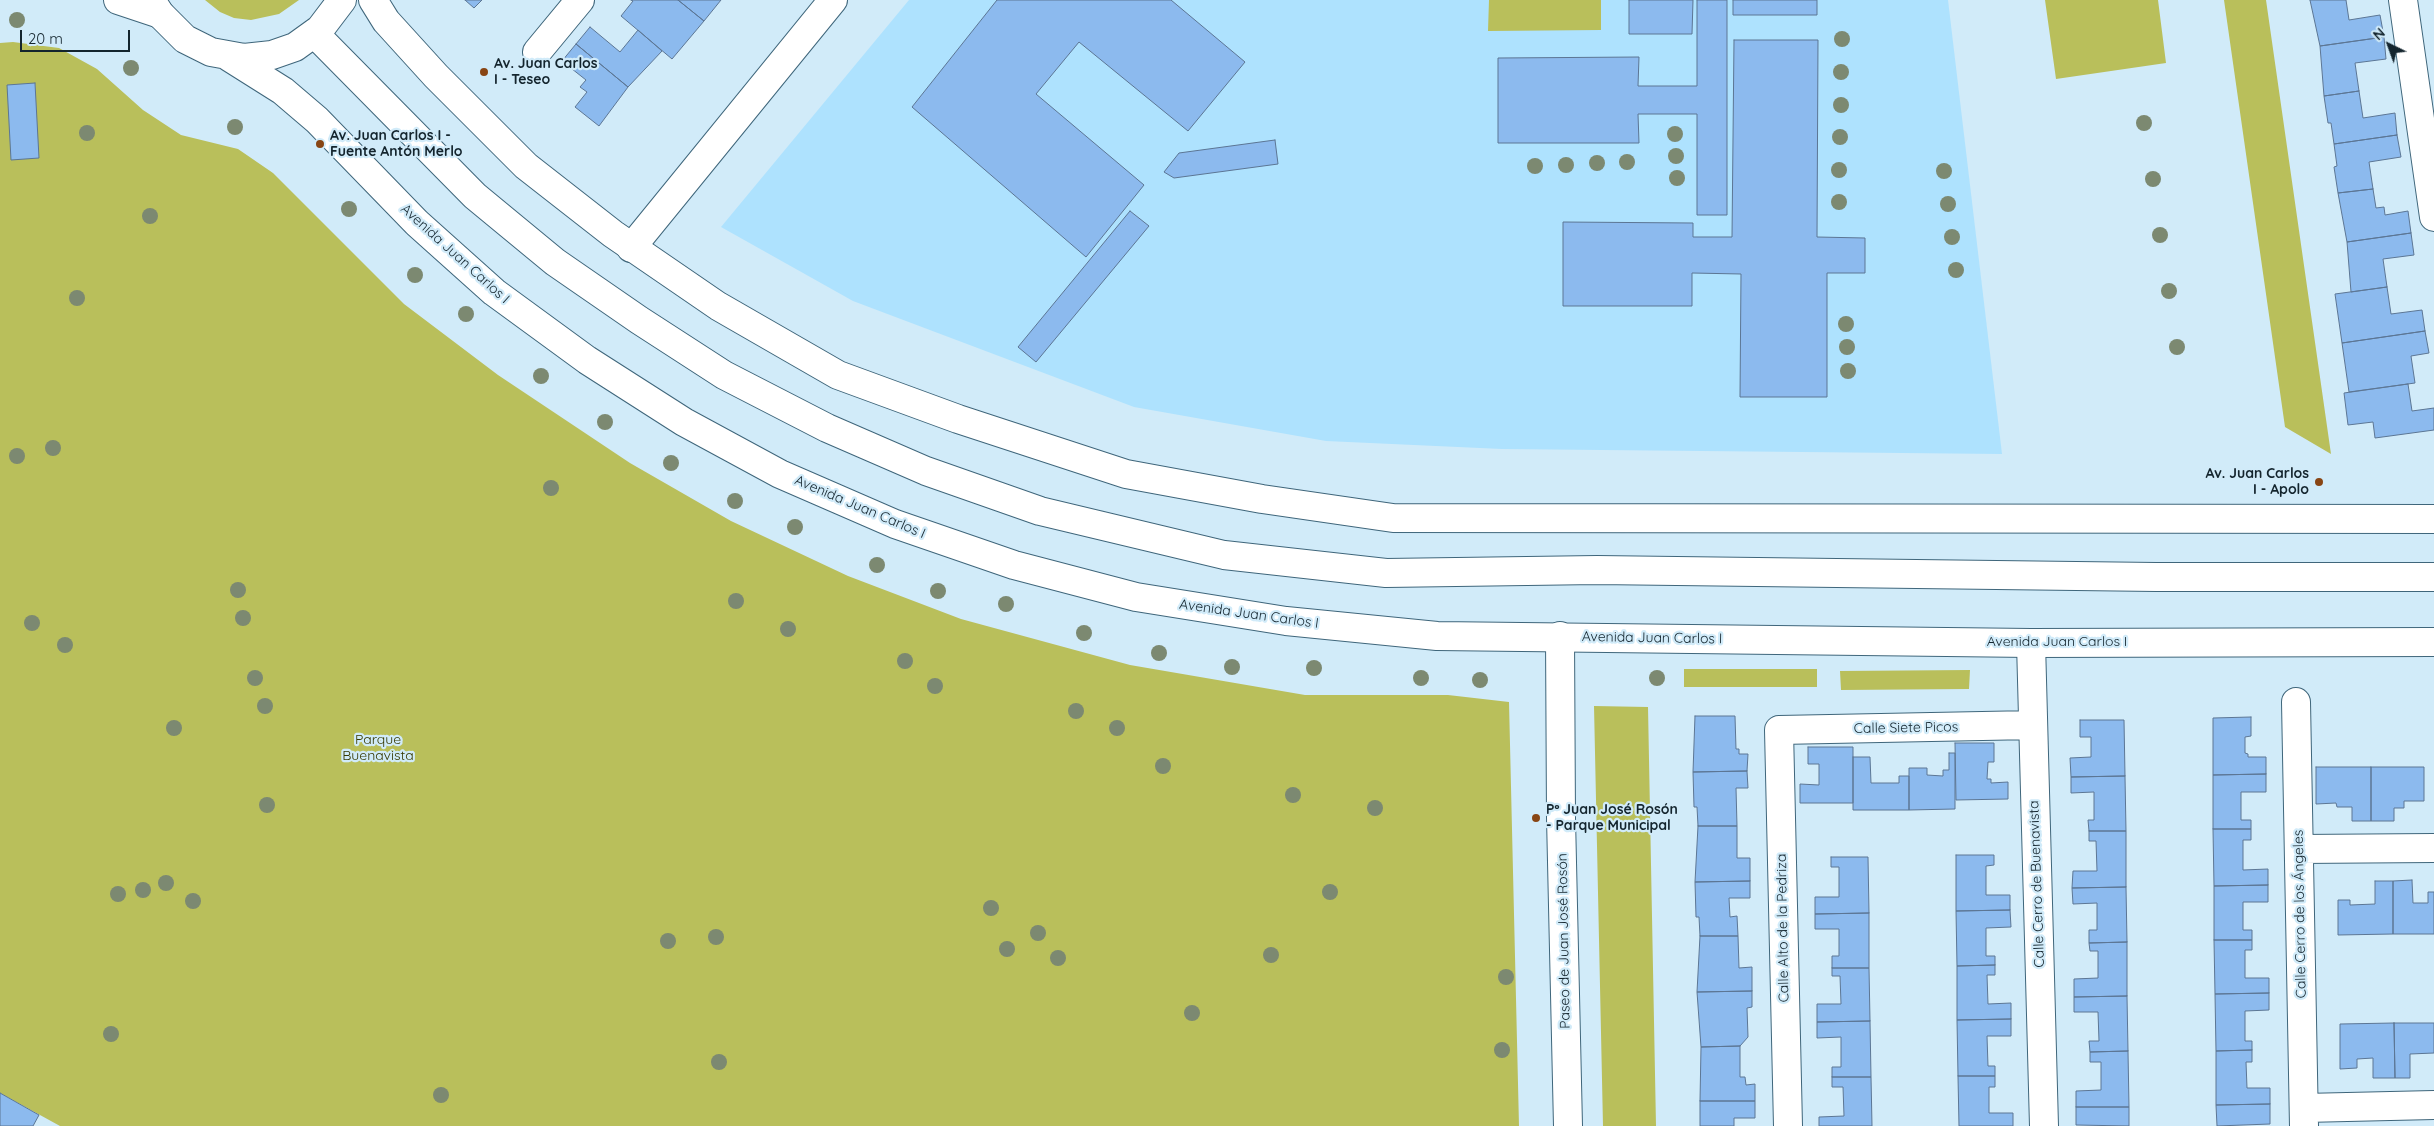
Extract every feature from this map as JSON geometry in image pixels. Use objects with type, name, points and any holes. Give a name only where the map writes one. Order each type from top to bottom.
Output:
[{"type":"main road","points":[[118,0],[156,7],[185,39],[211,52],[229,57],[272,55],[295,47],[314,34],[334,13],[342,0]]},
{"type":"main road","points":[[373,0],[386,21],[436,76],[526,166],[631,248],[718,306],[838,375],[958,419],[1126,474],[1262,500],[1392,518],[2434,519]]},
{"type":"main road","points":[[538,52],[580,0]]},
{"type":"main road","points":[[631,248],[833,0]]},
{"type":"main road","points":[[2403,0],[2434,217]]},
{"type":"main road","points":[[314,34],[475,196],[555,262],[638,320],[724,375],[827,428],[926,471],[1040,511],[1224,555],[1386,573],[1597,570],[2156,577],[2434,577]]},
{"type":"main road","name":"Avenida Juan Carlos I","points":[[229,57],[283,91],[317,120],[418,223],[494,292],[587,360],[693,427],[780,474],[894,524],[1014,565],[1136,597],[1286,621],[1437,636],[2031,643],[2434,642]]},
{"type":"main road","name":"Paseo de Juan José Rosón","points":[[1560,636],[1561,799],[1568,1126]]},
{"type":"main road","name":"Calle Cerro de Buenavista","points":[[2031,643],[2044,1126]]},
{"type":"main road","name":"Calle Cerro de los Ángeles","points":[[2296,702],[2304,1117]]},
{"type":"main road","name":"Calle Siete Picos","points":[[1779,730],[2033,725]]},
{"type":"main road","name":"Calle Alto de la Pedriza","points":[[1779,730],[1788,1126]]},
{"type":"main road","points":[[2299,849],[2434,848]]},
{"type":"main road","points":[[2304,1117],[2434,1105]]},
{"type":"shaded area","points":[[909,0],[1948,0],[2002,454],[1502,449],[1326,441],[1134,407],[853,301],[721,227]]},
{"type":"green space","points":[[205,0],[299,0],[279,14],[251,20],[234,18],[220,12]]},
{"type":"green space","points":[[1489,0],[1601,0],[1601,30],[1488,31]]},
{"type":"green space","points":[[2045,0],[2158,0],[2166,63],[2056,79]]},
{"type":"green space","points":[[2224,0],[2266,0],[2331,454],[2285,427]]},
{"type":"green space","name":"Parque Buenavista","points":[[13,42],[59,48],[97,69],[143,110],[181,135],[238,149],[273,173],[404,304],[498,375],[630,463],[731,521],[848,576],[961,619],[1130,665],[1305,695],[1448,695],[1509,702],[1519,1126],[60,1126],[0,1093],[0,43]]},
{"type":"green space","points":[[1684,669],[1817,669],[1817,687],[1684,687]]},
{"type":"green space","points":[[1970,670],[1969,689],[1841,690],[1840,671]]},
{"type":"green space","points":[[1594,706],[1648,707],[1656,1126],[1603,1126]]},
{"type":"building","points":[[465,0],[482,0],[474,8]]},
{"type":"building","points":[[631,0],[678,0],[704,21],[672,59],[621,16],[633,1]]},
{"type":"building","points":[[678,0],[721,0],[704,21]]},
{"type":"building","points":[[997,0],[1171,0],[1245,62],[1188,131],[1079,42],[1036,94],[1144,185],[1086,257],[912,107]]},
{"type":"building","points":[[1629,0],[1693,0],[1692,34],[1629,34]]},
{"type":"building","points":[[1697,0],[1727,0],[1727,215],[1697,215],[1697,114],[1638,114],[1639,143],[1498,143],[1498,58],[1639,57],[1638,86],[1697,86]]},
{"type":"building","points":[[1733,0],[1817,0],[1817,15],[1733,15]]},
{"type":"building","points":[[2310,0],[2346,0],[2349,20],[2380,15],[2384,37],[2320,46]]},
{"type":"building","points":[[590,27],[620,52],[638,30],[662,51],[628,87],[576,44]]},
{"type":"building","points":[[2384,37],[2386,59],[2355,63],[2359,91],[2324,96],[2320,46]]},
{"type":"building","points":[[1734,40],[1818,40],[1817,237],[1865,238],[1865,273],[1827,273],[1827,397],[1740,397],[1741,274],[1692,273],[1692,306],[1563,306],[1563,222],[1693,223],[1693,237],[1732,237]]},
{"type":"building","points":[[576,44],[628,87],[599,126],[575,107],[587,92],[580,87],[586,80],[562,61]]},
{"type":"building","points":[[35,83],[39,158],[11,160],[7,85]]},
{"type":"building","points":[[2359,91],[2363,118],[2395,113],[2397,135],[2334,144],[2331,123],[2328,123],[2324,96]]},
{"type":"building","points":[[2397,135],[2401,157],[2369,162],[2373,189],[2338,193],[2334,167],[2337,166],[2334,144]]},
{"type":"building","points":[[1275,140],[1278,164],[1174,178],[1164,172],[1179,153]]},
{"type":"building","points":[[2373,189],[2376,208],[2384,207],[2385,215],[2408,211],[2411,233],[2347,242],[2338,193]]},
{"type":"building","points":[[1130,211],[1149,226],[1036,362],[1018,347]]},
{"type":"building","points":[[2411,233],[2414,255],[2383,259],[2387,287],[2351,292],[2347,242]]},
{"type":"building","points":[[2387,287],[2391,314],[2422,310],[2425,331],[2342,343],[2335,294]]},
{"type":"building","points":[[2425,331],[2429,353],[2411,356],[2415,383],[2349,392],[2342,343]]},
{"type":"building","points":[[2408,384],[2412,411],[2434,408],[2434,430],[2375,438],[2373,422],[2348,425],[2344,393]]},
{"type":"building","points":[[1695,716],[1735,716],[1736,749],[1739,749],[1739,754],[1748,754],[1747,771],[1693,772]]},
{"type":"building","points":[[2251,717],[2251,736],[2245,737],[2245,753],[2248,754],[2248,757],[2266,757],[2266,774],[2213,775],[2213,718]]},
{"type":"building","points":[[2080,720],[2124,720],[2125,776],[2071,777],[2070,758],[2091,757],[2091,737],[2080,737]]},
{"type":"building","points":[[1955,743],[1994,743],[1994,762],[1988,762],[1987,779],[1991,779],[1991,783],[2008,782],[2008,799],[1956,800]]},
{"type":"building","points":[[1808,747],[1853,747],[1853,803],[1800,803],[1800,784],[1819,785],[1819,764],[1808,764]]},
{"type":"building","points":[[1949,753],[1955,753],[1955,809],[1909,810],[1909,768],[1927,768],[1927,775],[1943,776],[1943,770],[1949,770]]},
{"type":"building","points":[[1853,757],[1870,757],[1871,783],[1899,783],[1899,776],[1909,776],[1909,810],[1853,810]]},
{"type":"building","points":[[2316,767],[2371,767],[2371,821],[2352,821],[2352,807],[2337,807],[2336,803],[2316,804]]},
{"type":"building","points":[[2371,767],[2424,767],[2424,801],[2404,801],[2404,808],[2394,808],[2394,821],[2371,821]]},
{"type":"building","points":[[1747,771],[1748,788],[1736,788],[1737,826],[1698,826],[1697,807],[1694,807],[1693,772]]},
{"type":"building","points":[[2266,774],[2266,792],[2241,792],[2241,820],[2251,820],[2251,829],[2213,829],[2213,775]]},
{"type":"building","points":[[2125,776],[2126,831],[2089,831],[2088,820],[2094,820],[2094,792],[2071,793],[2071,777]]},
{"type":"building","points":[[1698,826],[1737,826],[1737,858],[1750,858],[1750,881],[1695,882]]},
{"type":"building","points":[[2213,829],[2251,829],[2251,840],[2243,840],[2243,870],[2268,869],[2268,885],[2214,886]]},
{"type":"building","points":[[2089,831],[2126,831],[2126,887],[2072,888],[2073,871],[2097,871],[2096,841],[2089,841]]},
{"type":"building","points":[[1956,855],[1994,855],[1994,865],[1986,866],[1986,895],[2010,895],[2010,910],[1956,911]]},
{"type":"building","points":[[1831,857],[1868,857],[1869,913],[1815,914],[1815,897],[1839,897],[1839,867],[1831,867]]},
{"type":"building","points":[[2412,880],[2413,903],[2428,903],[2428,892],[2434,892],[2434,934],[2393,934],[2393,881]]},
{"type":"building","points":[[1750,881],[1750,898],[1729,898],[1730,917],[1737,916],[1738,936],[1700,936],[1699,917],[1696,917],[1695,882]]},
{"type":"building","points":[[2375,881],[2393,881],[2393,934],[2338,935],[2338,900],[2350,900],[2350,905],[2375,904]]},
{"type":"building","points":[[2268,885],[2268,902],[2243,902],[2243,930],[2252,930],[2252,940],[2214,940],[2214,886]]},
{"type":"building","points":[[2126,887],[2127,942],[2089,943],[2089,930],[2097,930],[2097,903],[2073,904],[2072,888]]},
{"type":"building","points":[[2010,910],[2011,927],[1986,928],[1986,956],[1995,956],[1995,965],[1957,966],[1956,911]]},
{"type":"building","points":[[1869,913],[1869,968],[1832,968],[1832,956],[1839,956],[1839,929],[1815,929],[1815,914]]},
{"type":"building","points":[[1700,936],[1738,936],[1739,968],[1752,967],[1752,991],[1697,992]]},
{"type":"building","points":[[2214,940],[2252,940],[2252,950],[2245,950],[2245,978],[2269,978],[2269,993],[2215,994]]},
{"type":"building","points":[[2127,942],[2127,996],[2074,997],[2074,979],[2098,978],[2098,951],[2090,951],[2089,943]]},
{"type":"building","points":[[1995,965],[1995,975],[1987,975],[1988,1004],[2011,1003],[2011,1019],[1957,1020],[1957,966]]},
{"type":"building","points":[[1832,968],[1869,968],[1870,1021],[1817,1022],[1817,1004],[1841,1004],[1840,976],[1832,976]]},
{"type":"building","points":[[1752,991],[1752,1007],[1747,1008],[1748,1037],[1740,1046],[1701,1047],[1697,992]]},
{"type":"building","points":[[2269,993],[2269,1010],[2245,1011],[2245,1041],[2252,1041],[2252,1050],[2216,1051],[2215,994]]},
{"type":"building","points":[[2127,996],[2128,1051],[2090,1052],[2089,1041],[2099,1041],[2098,1012],[2074,1012],[2074,997]]},
{"type":"building","points":[[2011,1019],[2011,1036],[1987,1036],[1988,1066],[1995,1066],[1995,1076],[1958,1076],[1957,1020]]},
{"type":"building","points":[[1870,1021],[1871,1077],[1832,1077],[1832,1067],[1841,1067],[1841,1037],[1817,1038],[1817,1022]]},
{"type":"building","points":[[2394,1023],[2395,1078],[2373,1078],[2373,1058],[2357,1059],[2357,1068],[2340,1069],[2340,1024]]},
{"type":"building","points":[[2394,1023],[2434,1023],[2434,1053],[2410,1054],[2410,1078],[2395,1078]]},
{"type":"building","points":[[1740,1046],[1740,1077],[1745,1077],[1746,1085],[1755,1084],[1755,1101],[1700,1101],[1701,1047]]},
{"type":"building","points":[[2252,1050],[2252,1062],[2246,1062],[2247,1088],[2270,1088],[2270,1104],[2216,1105],[2216,1051]]},
{"type":"building","points":[[2128,1051],[2129,1107],[2076,1107],[2076,1091],[2101,1090],[2101,1062],[2090,1062],[2090,1052]]},
{"type":"building","points":[[1958,1076],[1995,1076],[1995,1087],[1989,1087],[1989,1113],[2013,1113],[2013,1126],[1959,1126]]},
{"type":"building","points":[[1832,1077],[1871,1077],[1872,1126],[1819,1126],[1819,1117],[1844,1116],[1843,1087],[1832,1087]]},
{"type":"building","points":[[0,1093],[39,1115],[33,1126],[0,1126]]},
{"type":"building","points":[[1700,1101],[1755,1101],[1755,1118],[1734,1118],[1734,1126],[1700,1126]]},
{"type":"building","points":[[2270,1104],[2270,1124],[2217,1126],[2216,1105]]},
{"type":"building","points":[[2076,1107],[2129,1107],[2129,1126],[2076,1125]]},
{"type":"place","name":"Av. Juan Carlos I - Teseo","points":[[484,72]]},
{"type":"place","name":"Av. Juan Carlos I - Fuente Antón Merlo","points":[[320,144]]},
{"type":"place","name":"Av. Juan Carlos I - Apolo","points":[[2319,482]]},
{"type":"place","name":"Pº Juan José Rosón - Parque Municipal","points":[[1536,818]]}]
